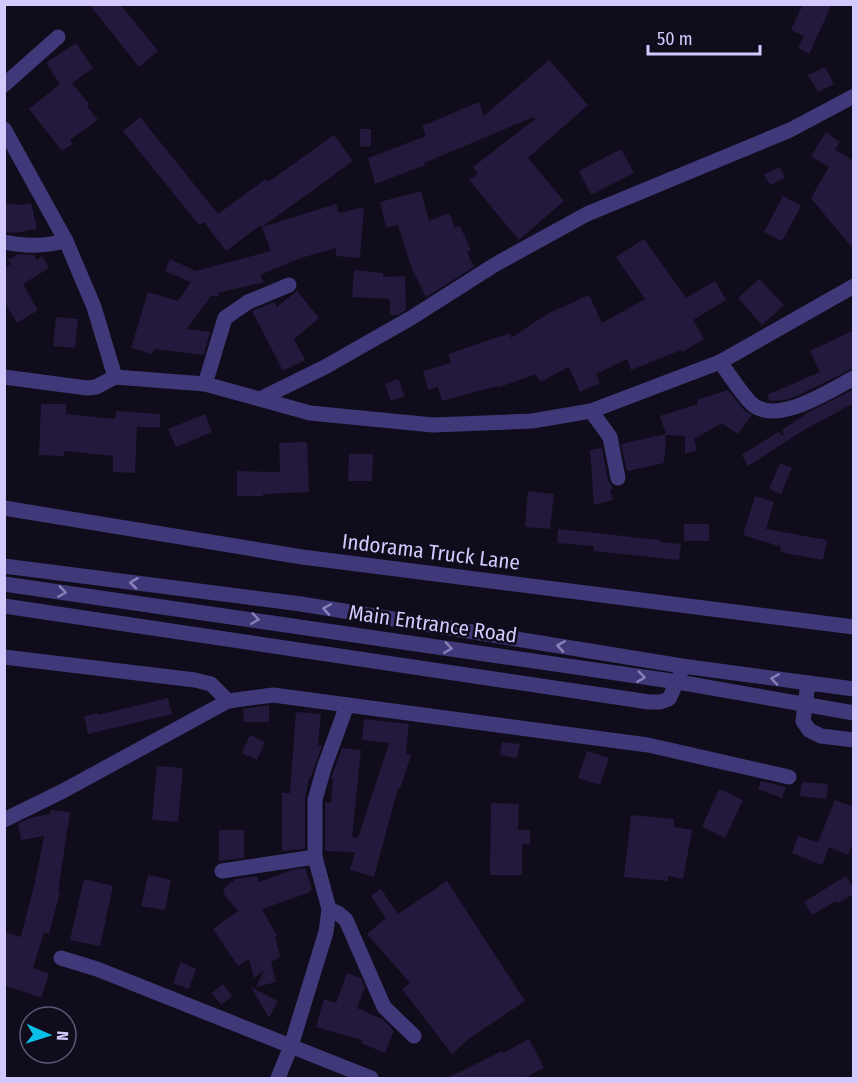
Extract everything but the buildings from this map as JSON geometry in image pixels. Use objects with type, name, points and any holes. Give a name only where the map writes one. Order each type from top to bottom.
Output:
[{"type":"street","points":[[4,85],[58,37]]},
{"type":"street","points":[[260,399],[335,362],[411,318],[496,264],[587,214],[790,130],[854,96]]},
{"type":"street","points":[[4,129],[66,241],[94,307],[115,377]]},
{"type":"street","points":[[4,242],[23,246],[42,246],[66,241]]},
{"type":"street","points":[[206,384],[225,318],[248,302],[289,285]]},
{"type":"street","points":[[4,377],[87,388],[96,387],[115,377],[206,384],[310,413],[433,425],[532,421],[591,411],[720,362],[854,286]]},
{"type":"street","points":[[720,362],[752,404],[766,411],[776,412],[800,405],[854,378]]},
{"type":"street","points":[[591,411],[610,437],[618,478]]},
{"type":"street","name":"Indorama Truck Lane","points":[[4,508],[302,557],[854,627]]},
{"type":"street","points":[[4,566],[301,604],[682,666],[854,689]]},
{"type":"street","name":"Main Entrance Road","points":[[4,584],[678,682],[854,713]]},
{"type":"street","points":[[4,606],[649,702],[669,699],[678,682],[682,666]]},
{"type":"street","points":[[4,657],[195,680],[211,684],[228,701]]},
{"type":"street","points":[[808,683],[803,721],[808,730],[821,736],[854,740]]},
{"type":"street","points":[[4,820],[63,791],[228,701],[273,695],[648,746],[789,777]]},
{"type":"street","points":[[278,1078],[291,1046],[326,932],[329,909],[315,857],[315,800],[347,705]]},
{"type":"street","points":[[222,871],[315,857]]},
{"type":"street","points":[[329,909],[346,920],[384,1007],[414,1036]]},
{"type":"street","points":[[61,958],[97,969],[371,1078]]}]
